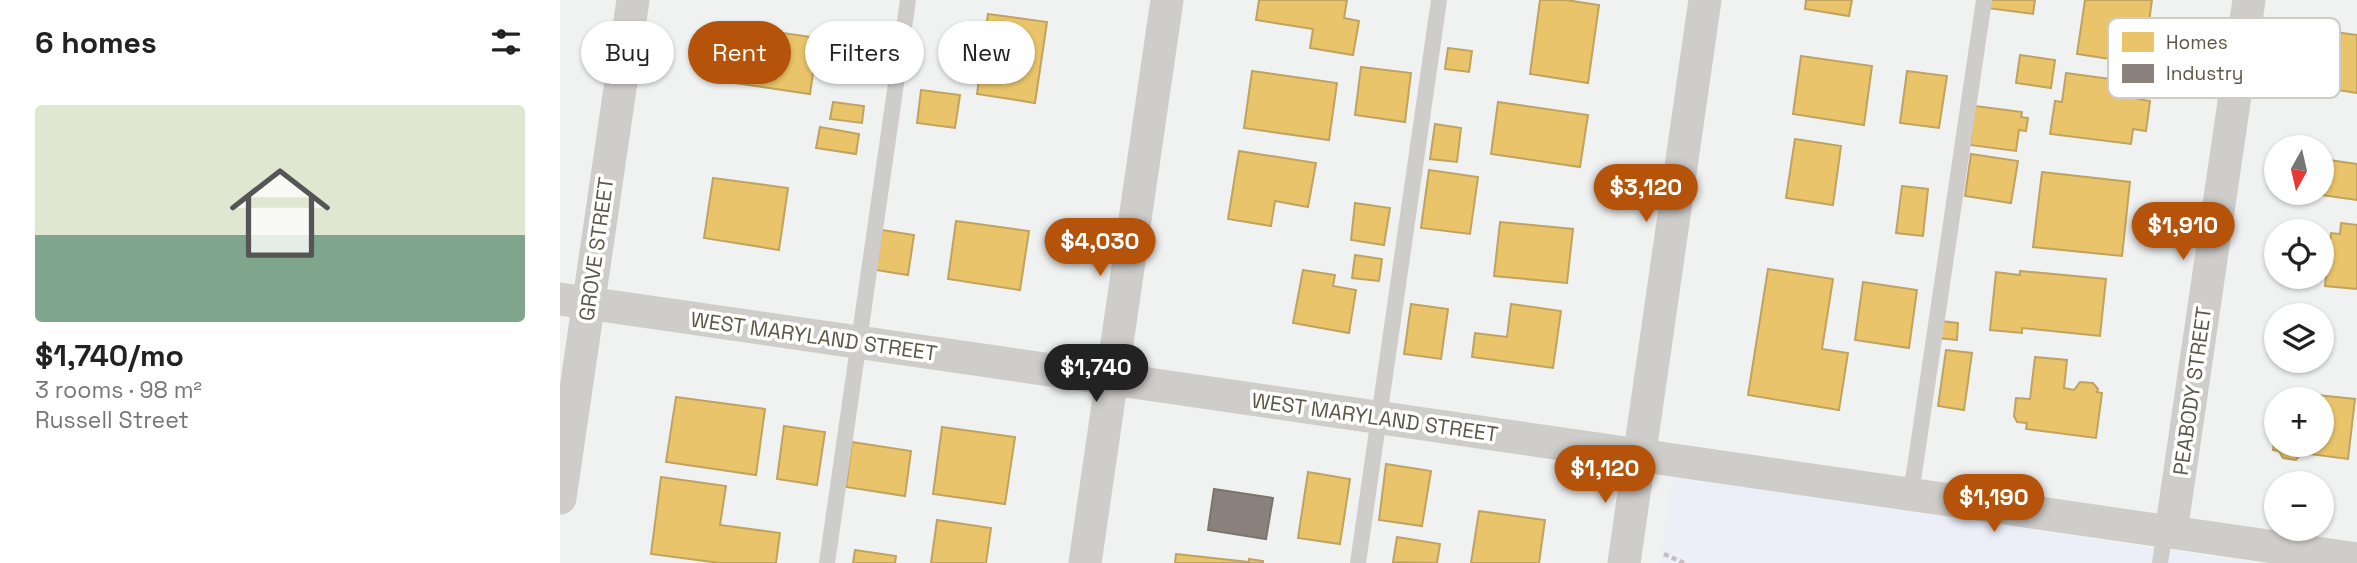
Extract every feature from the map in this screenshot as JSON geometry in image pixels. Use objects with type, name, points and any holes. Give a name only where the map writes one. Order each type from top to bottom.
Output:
[{"type":"street","name":"GROVE STREET","points":[[560,498],[574,301],[633,0]]},
{"type":"street","points":[[1085,563],[1167,0]]},
{"type":"street","points":[[1624,563],[1706,0]]},
{"type":"street","name":"PEABODY STREET","points":[[2246,18],[2249,0]]},
{"type":"street","name":"PEABODY STREET","points":[[2165,542],[2234,98]]},
{"type":"street","name":"WEST MARYLAND STREET","points":[[574,301],[1911,494],[2165,542],[2357,559]]},
{"type":"lane","points":[[827,563],[908,0]]},
{"type":"lane","points":[[1358,563],[1439,0]]},
{"type":"lane","points":[[1911,494],[1984,0]]},
{"type":"shaded area","points":[[1673,476],[2251,563],[1661,563]]},
{"type":"building: Homes","points":[[1259,0],[1347,0],[1344,18],[1359,21],[1353,55],[1310,48],[1313,29],[1256,20]]},
{"type":"building: Homes","points":[[1540,0],[1566,0],[1599,5],[1588,83],[1530,74]]},
{"type":"building: Homes","points":[[1806,0],[1852,0],[1849,16],[1805,9]]},
{"type":"building: Homes","points":[[1988,0],[2035,0],[2033,14],[1987,8]]},
{"type":"building: Homes","points":[[2085,0],[2152,0],[2149,18],[2108,18],[2108,59],[2077,54]]},
{"type":"building: Homes","points":[[988,14],[1047,22],[1035,103],[977,94],[978,84],[1035,84],[1035,21],[987,21]]},
{"type":"building: Homes","points":[[2340,33],[2357,35],[2357,93],[2340,90]]},
{"type":"building: Homes","points":[[791,34],[805,36],[805,84],[811,84],[810,94],[741,84],[791,84]]},
{"type":"building: Homes","points":[[1448,48],[1472,51],[1469,72],[1445,69]]},
{"type":"building: Homes","points":[[2020,55],[2055,60],[2051,88],[2016,83]]},
{"type":"building: Homes","points":[[1801,56],[1872,66],[1864,125],[1793,114]]},
{"type":"building: Homes","points":[[1361,67],[1411,73],[1405,122],[1355,115]]},
{"type":"building: Homes","points":[[1252,71],[1337,83],[1329,140],[1244,128]]},
{"type":"building: Homes","points":[[1907,71],[1947,76],[1939,128],[1900,123]]},
{"type":"building: Homes","points":[[2066,73],[2108,79],[2108,98],[2138,98],[2150,101],[2146,131],[2133,129],[2131,144],[2050,134],[2055,101],[2062,102]]},
{"type":"building: Homes","points":[[921,90],[960,95],[955,128],[917,123]]},
{"type":"building: Homes","points":[[833,102],[864,106],[862,123],[830,119]]},
{"type":"building: Homes","points":[[1498,102],[1588,115],[1580,167],[1491,154]]},
{"type":"building: Homes","points":[[1975,106],[2022,112],[2021,117],[2028,118],[2026,131],[2019,130],[2016,151],[1970,145]]},
{"type":"building: Homes","points":[[1435,124],[1461,128],[1457,162],[1430,159]]},
{"type":"building: Homes","points":[[820,127],[859,134],[856,154],[816,148]]},
{"type":"building: Homes","points":[[1795,139],[1841,146],[1833,205],[1786,198]]},
{"type":"building: Homes","points":[[1239,151],[1316,163],[1308,207],[1275,201],[1271,226],[1228,219]]},
{"type":"building: Homes","points":[[1971,154],[2018,161],[2011,203],[1965,196]]},
{"type":"building: Homes","points":[[2334,161],[2357,164],[2357,200],[2334,197]]},
{"type":"building: Homes","points":[[1429,170],[1478,177],[1470,234],[1421,228]]},
{"type":"building: Homes","points":[[2042,172],[2130,182],[2122,256],[2033,247]]},
{"type":"building: Homes","points":[[713,178],[788,188],[779,250],[704,238]]},
{"type":"building: Homes","points":[[1902,186],[1928,189],[1923,236],[1896,233]]},
{"type":"building: Homes","points":[[1355,203],[1390,208],[1384,245],[1351,240]]},
{"type":"building: Homes","points":[[956,221],[1029,231],[1020,290],[948,279]]},
{"type":"building: Homes","points":[[1500,222],[1573,229],[1567,283],[1494,276]]},
{"type":"building: Homes","points":[[2341,223],[2357,225],[2357,289],[2334,287],[2334,233],[2340,234]]},
{"type":"building: Homes","points":[[882,230],[914,235],[908,275],[876,270]]},
{"type":"building: Homes","points":[[1355,255],[1382,259],[1379,281],[1352,278]]},
{"type":"building: Homes","points":[[1768,269],[1833,279],[1822,349],[1848,353],[1839,410],[1748,395]]},
{"type":"building: Homes","points":[[1303,270],[1335,275],[1333,286],[1356,290],[1349,333],[1293,323]]},
{"type":"building: Homes","points":[[2020,271],[2106,279],[2100,336],[2022,328],[2022,333],[1990,330],[1996,272],[2020,275]]},
{"type":"building: Homes","points":[[1863,282],[1917,290],[1909,348],[1855,340]]},
{"type":"building: Homes","points":[[1411,304],[1448,309],[1441,359],[1404,354]]},
{"type":"building: Homes","points":[[1511,304],[1561,311],[1553,368],[1472,357],[1475,333],[1507,337]]},
{"type":"building: Homes","points":[[1940,321],[1958,323],[1957,340],[1938,338]]},
{"type":"building: Homes","points":[[1946,350],[1972,353],[1964,410],[1938,406]]},
{"type":"building: Homes","points":[[2035,357],[2067,360],[2064,388],[2074,390],[2080,382],[2093,383],[2098,389],[2097,392],[2102,393],[2096,438],[2026,429],[2027,423],[2017,422],[2014,416],[2016,398],[2030,399]]},
{"type":"building: Homes","points":[[676,397],[765,409],[756,475],[666,462]]},
{"type":"building: Homes","points":[[2334,397],[2355,399],[2348,459],[2333,457]]},
{"type":"building: Homes","points":[[784,426],[825,432],[817,485],[777,479]]},
{"type":"building: Homes","points":[[942,427],[1015,437],[1005,504],[933,494]]},
{"type":"building: Homes","points":[[852,442],[911,451],[905,496],[846,487]]},
{"type":"building: Homes","points":[[1386,464],[1431,471],[1422,526],[1379,520]]},
{"type":"building: Homes","points":[[1308,472],[1350,479],[1340,544],[1298,538]]},
{"type":"building: Homes","points":[[661,477],[726,486],[720,525],[780,533],[776,563],[720,563],[651,554]]},
{"type":"building: Homes","points":[[1479,511],[1545,520],[1539,563],[1471,563]]},
{"type":"building: Homes","points":[[937,520],[991,528],[986,563],[931,563]]},
{"type":"building: Homes","points":[[1397,537],[1440,544],[1437,563],[1393,562]]},
{"type":"building: Homes","points":[[855,550],[896,556],[895,563],[853,563]]},
{"type":"building: Homes","points":[[1176,554],[1249,562],[1249,559],[1263,563],[1175,563]]},
{"type":"building: Industry","points":[[1214,489],[1273,498],[1266,539],[1208,530]]}]
